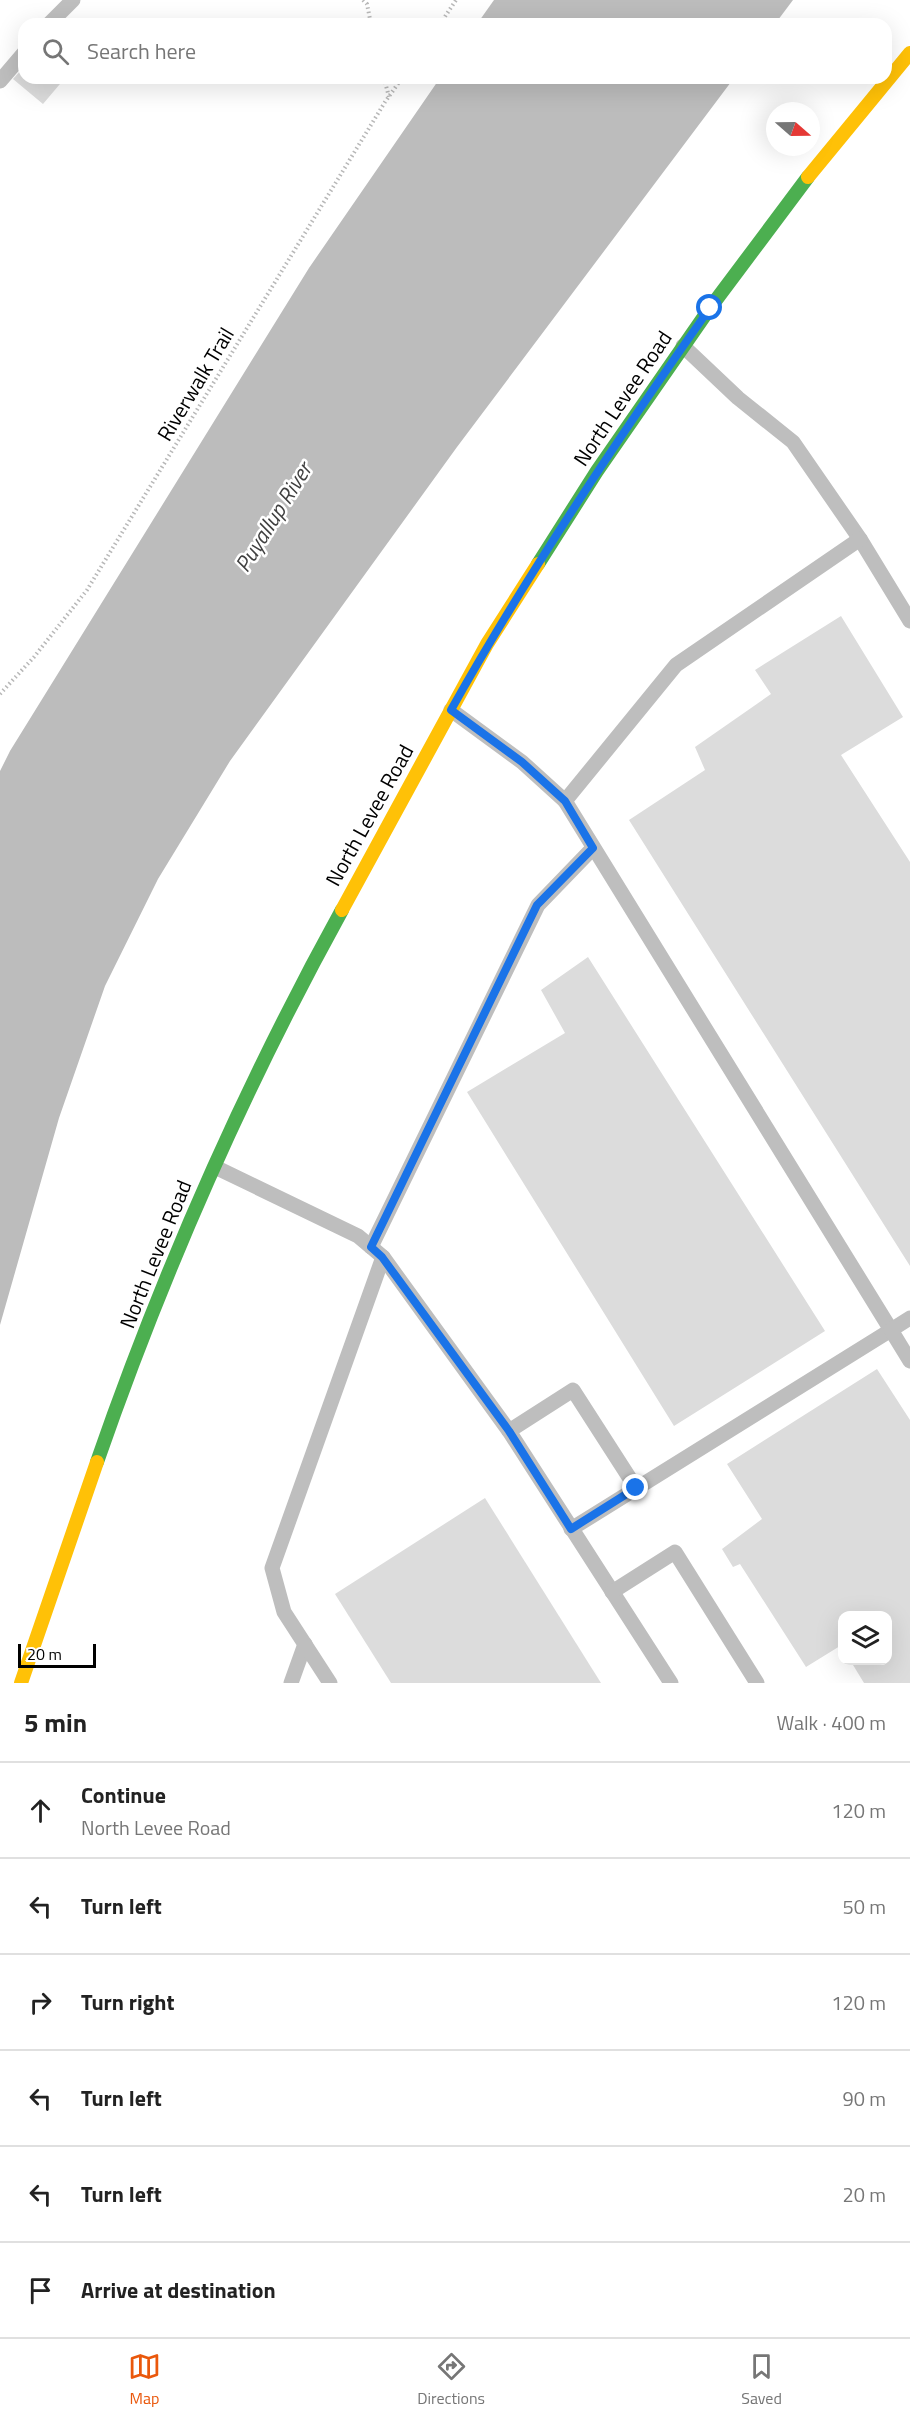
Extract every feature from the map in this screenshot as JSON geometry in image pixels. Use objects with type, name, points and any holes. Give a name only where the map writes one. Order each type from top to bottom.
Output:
[{"type":"street","name":"North Levee Road","points":[[892,75],[910,53]]},
{"type":"street","name":"North Levee Road","points":[[21,1683],[116,1408],[235,1121],[328,935],[488,645],[597,471],[683,346],[796,192],[885,84]]},
{"type":"lane","points":[[55,18],[73,0]]},
{"type":"lane","points":[[0,81],[18,60]]},
{"type":"lane","points":[[683,346],[738,398],[793,442],[860,539],[910,621]]},
{"type":"lane","points":[[565,801],[676,665],[860,539]]},
{"type":"lane","points":[[891,589],[910,594]]},
{"type":"lane","points":[[451,710],[522,762],[565,801],[910,1361]]},
{"type":"lane","points":[[330,1683],[284,1612],[272,1568],[377,1252],[537,905],[593,848]]},
{"type":"lane","points":[[215,1167],[358,1236],[377,1252],[509,1431],[671,1683]]},
{"type":"lane","points":[[571,1529],[910,1318]]},
{"type":"lane","points":[[509,1431],[573,1389],[636,1488]]},
{"type":"lane","points":[[612,1592],[675,1552],[757,1683]]},
{"type":"lane","points":[[291,1683],[305,1644]]},
{"type":"path","points":[[363,0],[367,4],[370,18]]},
{"type":"path","points":[[444,18],[456,0]]},
{"type":"path","points":[[386,84],[389,97]]},
{"type":"path","name":"Riverwalk Trail","points":[[0,694],[34,657],[87,590],[398,84]]},
{"type":"water","points":[[494,0],[793,0],[780,18],[481,18]]},
{"type":"water","name":"Puyallup River","points":[[436,84],[729,84],[457,447],[230,761],[158,879],[105,986],[59,1118],[0,1325],[0,771],[10,751],[309,268]]},
{"type":"building","points":[[18,74],[18,83],[13,79]]},
{"type":"building","points":[[19,84],[60,84],[43,104]]},
{"type":"building","points":[[841,616],[903,717],[841,755],[910,862],[910,1266],[629,820],[705,770],[695,747],[771,694],[755,670]]},
{"type":"building","points":[[588,957],[825,1331],[674,1426],[467,1092],[565,1033],[541,990]]},
{"type":"building","points":[[877,1369],[910,1420],[910,1683],[864,1683],[853,1665],[892,1665],[892,1611],[838,1611],[838,1647],[806,1667],[740,1564],[733,1567],[722,1549],[762,1519],[727,1464]]},
{"type":"building","points":[[485,1498],[601,1683],[391,1683],[335,1594]]},
{"type":"traffic: fast","points":[[538,564],[597,471],[710,308],[808,177]]},
{"type":"traffic: fast","points":[[97,1462],[149,1320],[208,1181],[272,1044],[342,910]]},
{"type":"traffic: slow","points":[[892,75],[910,53]]},
{"type":"traffic: slow","points":[[808,177],[884,84]]},
{"type":"traffic: slow","points":[[342,910],[487,644],[538,564]]},
{"type":"traffic: slow","points":[[21,1683],[97,1462]]},
{"type":"route","points":[[636,1488],[571,1529],[509,1431],[382,1257],[371,1247],[537,905],[593,848],[565,801],[522,762],[451,710],[488,645],[597,471],[644,400],[710,308]]}]
